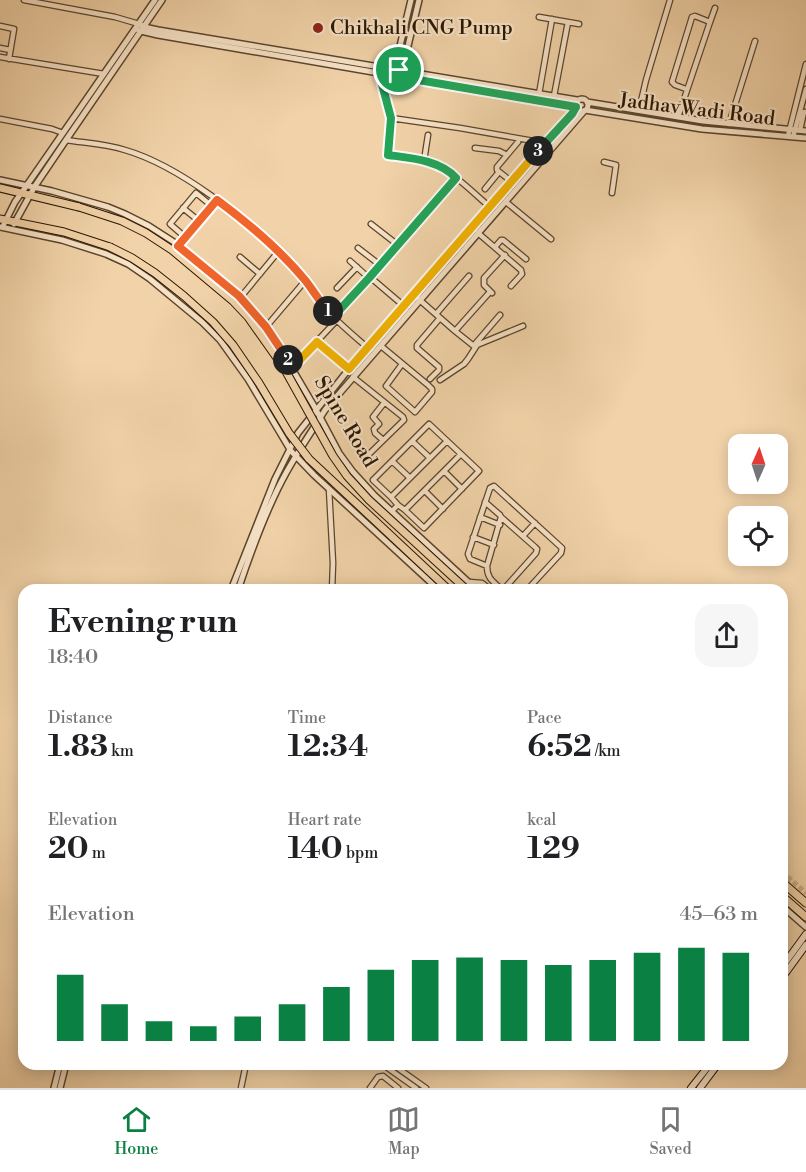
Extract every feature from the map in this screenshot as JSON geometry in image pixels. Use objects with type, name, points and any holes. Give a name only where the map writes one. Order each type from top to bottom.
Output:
[{"type":"main road","points":[[0,188],[79,207],[122,221],[159,241],[233,301],[257,328],[284,368],[347,477],[369,500],[466,584]]},
{"type":"main road","points":[[3,219],[71,234],[110,247],[149,269],[183,296],[226,336],[304,453],[443,584]]},
{"type":"main road","points":[[34,234],[36,225]]},
{"type":"main road","points":[[788,887],[806,903]]},
{"type":"main road","points":[[788,901],[806,917]]},
{"type":"main road","points":[[788,959],[806,934]]},
{"type":"main road","points":[[788,970],[806,945]]},
{"type":"main road","points":[[691,1088],[705,1070]]},
{"type":"main road","points":[[700,1088],[714,1070]]},
{"type":"street","points":[[24,0],[45,2],[115,17],[140,28],[379,73],[394,72]]},
{"type":"street","points":[[12,230],[35,186],[140,28],[155,0]]},
{"type":"street","points":[[162,0],[63,133],[3,219],[1,228],[34,234],[106,254],[128,264],[150,279],[220,340],[248,379],[290,450],[432,584]]},
{"type":"street","points":[[394,72],[411,0]]},
{"type":"street","points":[[140,28],[401,74],[419,0]]},
{"type":"street","points":[[639,110],[670,0]]},
{"type":"street","points":[[678,117],[715,8]]},
{"type":"street","points":[[539,17],[579,24]]},
{"type":"street","points":[[686,89],[675,86],[672,82],[692,17],[710,22]]},
{"type":"street","points":[[539,94],[552,19]]},
{"type":"street","points":[[554,96],[568,22]]},
{"type":"street","points":[[0,26],[14,29],[9,59]]},
{"type":"street","points":[[729,124],[755,41]]},
{"type":"street","points":[[0,48],[10,50]]},
{"type":"street","points":[[0,57],[104,75]]},
{"type":"street","points":[[798,130],[806,64]]},
{"type":"street","points":[[379,73],[391,118],[388,155],[424,161],[441,167],[453,174],[490,207]]},
{"type":"street","name":"JadhavWadi Road","points":[[401,74],[577,100],[583,99],[587,102],[678,117],[798,130]]},
{"type":"street","name":"JadhavWadi Road","points":[[401,74],[576,107],[580,111],[702,129],[806,138]]},
{"type":"street","points":[[798,130],[806,89]]},
{"type":"street","points":[[233,584],[268,496],[298,433],[349,369],[572,114],[577,100]]},
{"type":"street","points":[[240,584],[281,482],[320,418],[585,110],[588,106],[587,102]]},
{"type":"street","points":[[790,137],[798,130],[804,112],[806,112]]},
{"type":"street","points":[[391,118],[545,143]]},
{"type":"street","points":[[0,119],[63,133]]},
{"type":"street","points":[[424,161],[428,135]]},
{"type":"street","points":[[66,140],[107,146],[141,155],[177,174],[217,200],[278,252],[305,280],[335,319],[368,348]]},
{"type":"street","points":[[512,182],[499,172],[497,167],[518,142]]},
{"type":"street","points":[[475,148],[502,152],[507,155]]},
{"type":"street","points":[[604,162],[616,165],[612,193]]},
{"type":"street","points":[[485,189],[499,172]]},
{"type":"street","points":[[292,368],[317,342],[456,178]]},
{"type":"street","name":"Spine Road","points":[[0,180],[35,186],[125,214],[149,226],[178,246],[240,298],[266,327],[346,464],[365,486],[466,584]]},
{"type":"street","points":[[185,237],[170,224],[196,193],[212,206]]},
{"type":"street","points":[[178,246],[217,200]]},
{"type":"street","points":[[496,200],[551,239]]},
{"type":"street","points":[[183,208],[199,221]]},
{"type":"street","points":[[371,224],[398,245]]},
{"type":"street","points":[[478,233],[522,272],[511,286]]},
{"type":"street","points":[[495,247],[503,240],[526,259]]},
{"type":"street","points":[[358,248],[380,265]]},
{"type":"street","points":[[240,298],[278,252]]},
{"type":"street","points":[[455,332],[491,293],[484,285],[484,278],[505,255]]},
{"type":"street","points":[[240,257],[260,274]]},
{"type":"street","points":[[350,261],[404,306]]},
{"type":"street","points":[[337,288],[357,267]]},
{"type":"street","points":[[430,379],[439,367],[417,348],[417,345],[469,276]]},
{"type":"street","points":[[266,327],[305,280]]},
{"type":"street","points":[[414,294],[455,332],[474,346]]},
{"type":"street","points":[[440,380],[464,364],[474,346],[500,315]]},
{"type":"street","points":[[474,346],[523,326]]},
{"type":"street","points":[[317,342],[349,369]]},
{"type":"street","points":[[381,346],[432,389],[415,412],[386,386],[402,364]]},
{"type":"street","points":[[353,377],[404,420],[364,459]]},
{"type":"street","points":[[383,440],[375,433],[374,429],[378,423],[373,417],[384,403]]},
{"type":"street","points":[[429,424],[447,441],[479,471],[424,528],[373,480],[429,424]]},
{"type":"street","points":[[412,441],[430,458]]},
{"type":"street","points":[[391,497],[447,441]]},
{"type":"street","points":[[405,510],[461,454]]},
{"type":"street","points":[[392,461],[410,478]]},
{"type":"street","points":[[444,471],[462,489]]},
{"type":"street","points":[[487,566],[470,559],[469,549],[490,488],[494,486],[560,546],[562,551],[532,584]]},
{"type":"street","points":[[329,489],[332,584]]},
{"type":"street","points":[[425,491],[443,509]]},
{"type":"street","points":[[485,502],[537,549],[536,553],[508,584]]},
{"type":"street","points":[[392,511],[398,505]]},
{"type":"street","points":[[480,517],[500,525]]},
{"type":"street","points":[[496,584],[487,575],[487,566],[501,518]]},
{"type":"street","points":[[523,536],[535,523]]},
{"type":"street","points":[[473,537],[494,545]]},
{"type":"street","points":[[788,911],[806,927]]},
{"type":"street","points":[[54,1088],[58,1070]]},
{"type":"street","points":[[60,1088],[64,1070]]},
{"type":"street","points":[[241,1088],[245,1070]]},
{"type":"street","points":[[391,1070],[412,1085],[426,1088]]},
{"type":"street","points":[[398,1070],[412,1085]]},
{"type":"street","points":[[370,1088],[378,1077],[383,1076],[398,1088]]},
{"type":"tunnel","points":[[788,877],[806,893]]},
{"type":"place","name":"Chikhali CNG Pump","points":[[318,28]]},
{"type":"route","points":[[394,69],[399,70],[402,71],[401,77],[576,107],[349,369],[317,342],[292,368],[254,312],[231,289],[178,246],[217,200],[287,261],[305,280],[333,317],[456,178],[453,174],[429,162],[388,155],[391,118],[379,73],[393,75],[394,69]]}]
